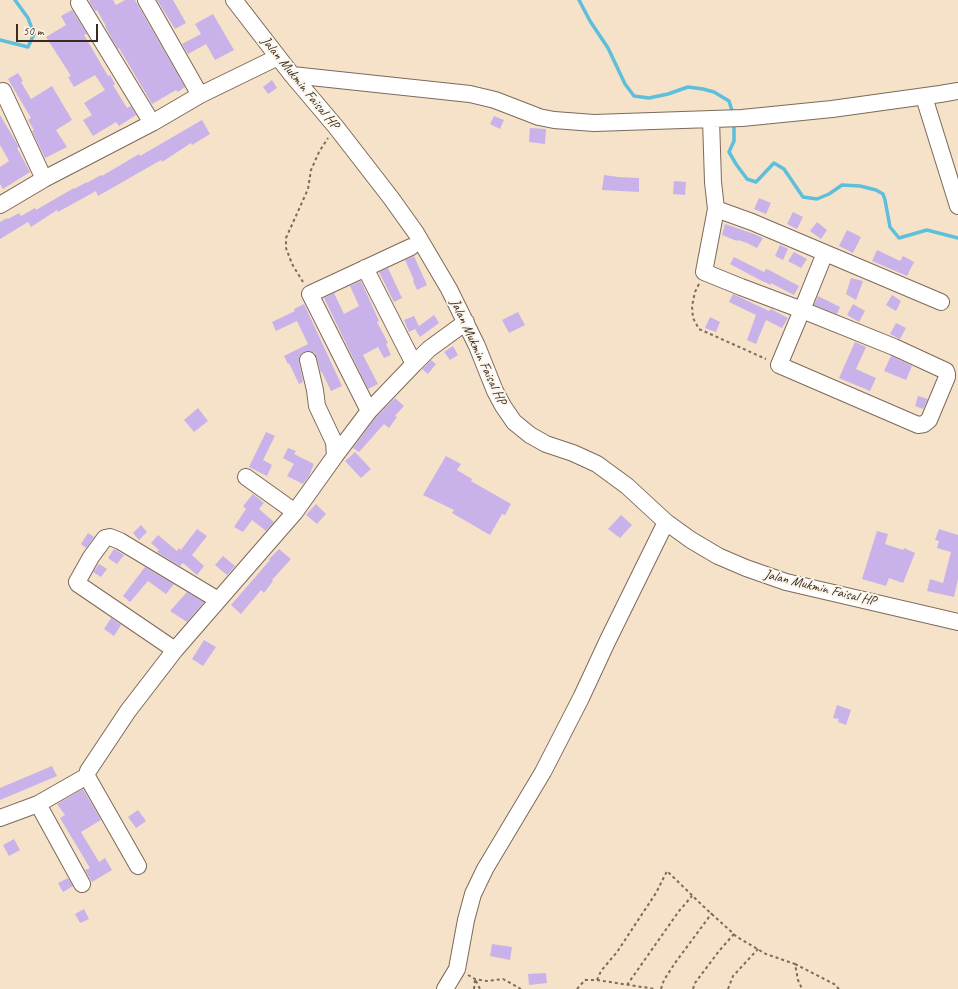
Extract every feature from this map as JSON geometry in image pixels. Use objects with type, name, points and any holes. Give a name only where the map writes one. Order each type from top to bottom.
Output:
[{"type":"street","points":[[146,0],[200,95]]},
{"type":"street","name":"Jalan Mukmin Faisal HP","points":[[234,0],[292,75],[336,127],[416,233],[449,289],[466,322],[495,391],[514,422],[530,435],[546,444],[573,453],[597,464],[627,486],[666,522],[691,540],[718,556],[746,568],[786,582],[958,622]]},
{"type":"street","points":[[79,3],[152,123]]},
{"type":"street","points":[[0,205],[44,179],[152,123],[200,95],[278,57]]},
{"type":"street","points":[[292,75],[470,94],[495,100],[539,117],[554,120],[594,123],[742,118],[832,109],[958,91]]},
{"type":"street","points":[[3,91],[44,179]]},
{"type":"street","points":[[924,97],[958,206]]},
{"type":"street","points":[[718,119],[713,182],[716,209],[704,272],[802,310],[894,347],[946,372],[948,374],[947,377],[929,420],[924,424],[918,425],[779,365],[802,310],[825,253]]},
{"type":"street","points":[[716,209],[752,222],[941,302]]},
{"type":"street","points":[[369,411],[310,294],[411,247]]},
{"type":"street","points":[[365,268],[414,364]]},
{"type":"street","points":[[138,866],[87,776],[88,770],[128,711],[175,650],[295,512],[369,411],[429,349],[466,322]]},
{"type":"street","points":[[308,360],[317,406],[334,442],[335,456]]},
{"type":"street","points":[[246,477],[295,512]]},
{"type":"street","points":[[445,989],[457,969],[466,920],[473,894],[485,869],[543,772],[564,732],[666,522]]},
{"type":"street","points":[[175,650],[78,584],[77,582],[91,557],[105,538],[110,537],[120,541],[218,600]]},
{"type":"street","points":[[0,818],[38,804],[87,776]]},
{"type":"street","points":[[38,804],[82,884]]},
{"type":"path","points":[[310,294],[292,264],[286,248],[286,238],[308,189],[311,170],[319,152],[336,127]]},
{"type":"path","points":[[704,272],[695,292],[692,306],[694,318],[699,329],[779,365]]},
{"type":"path","points":[[597,980],[601,971],[617,952],[656,893],[667,871],[734,934],[766,954],[795,964],[834,984],[839,989]]},
{"type":"path","points":[[627,984],[675,916],[692,896]]},
{"type":"path","points":[[661,989],[664,980],[675,963],[712,913]]},
{"type":"path","points":[[693,989],[695,983],[734,934]]},
{"type":"path","points":[[728,989],[733,976],[758,949]]},
{"type":"path","points":[[795,964],[798,980],[802,989]]},
{"type":"path","points":[[457,969],[475,979],[487,981],[503,979],[521,989]]},
{"type":"path","points":[[474,989],[475,979]]},
{"type":"path","points":[[475,979],[480,989]]},
{"type":"path","points":[[577,989],[585,980],[597,980],[655,989]]},
{"type":"building","points":[[113,0],[116,5],[125,0],[135,0],[185,87],[178,92],[176,90],[152,104],[119,48],[118,49],[112,39],[97,10],[95,11],[89,1]]},
{"type":"building","points":[[157,0],[173,0],[186,23],[175,29]]},
{"type":"building","points":[[72,10],[87,34],[84,35],[108,76],[110,75],[115,84],[113,85],[127,108],[131,106],[136,115],[119,126],[116,122],[93,136],[83,120],[92,115],[84,103],[105,90],[95,75],[74,87],[68,77],[71,76],[46,37],[66,25],[61,16]]},
{"type":"building","points":[[213,14],[234,50],[215,60],[206,44],[188,54],[182,44],[201,34],[195,24]]},
{"type":"building","points":[[18,73],[23,81],[21,82],[31,99],[52,86],[72,120],[56,130],[67,147],[45,158],[32,131],[34,130],[28,120],[31,118],[8,79]]},
{"type":"building","points":[[272,80],[277,88],[268,94],[263,87]]},
{"type":"building","points":[[0,115],[19,147],[17,148],[30,172],[3,189],[0,184],[0,167],[9,161],[0,145]]},
{"type":"building","points":[[494,116],[504,120],[500,129],[490,124]]},
{"type":"building","points":[[202,120],[210,134],[192,145],[191,143],[162,162],[161,160],[98,196],[96,191],[58,212],[57,210],[31,227],[28,222],[0,239],[0,222],[19,213],[21,216],[35,208],[36,210],[74,188],[101,175],[102,176],[139,154],[140,156]]},
{"type":"building","points":[[530,128],[546,129],[545,144],[529,142]]},
{"type":"building","points":[[604,175],[639,178],[639,192],[602,190]]},
{"type":"building","points":[[674,181],[686,182],[685,195],[673,194]]},
{"type":"building","points":[[759,198],[771,203],[766,214],[754,209]]},
{"type":"building","points":[[793,212],[803,217],[797,229],[787,224]]},
{"type":"building","points":[[817,222],[827,230],[821,239],[810,231]]},
{"type":"building","points":[[725,224],[763,238],[757,248],[747,243],[737,241],[722,235]]},
{"type":"building","points":[[847,230],[861,237],[853,253],[839,246]]},
{"type":"building","points":[[780,245],[788,249],[783,260],[775,256]]},
{"type":"building","points":[[877,250],[900,261],[903,256],[914,262],[907,276],[872,261]]},
{"type":"building","points":[[794,252],[807,259],[801,268],[788,261]]},
{"type":"building","points":[[414,256],[427,285],[417,290],[405,260]]},
{"type":"building","points":[[734,257],[764,272],[766,269],[769,270],[799,286],[794,295],[771,283],[771,285],[730,264]]},
{"type":"building","points":[[388,268],[402,298],[394,302],[379,272]]},
{"type":"building","points":[[851,278],[863,281],[856,300],[846,294]]},
{"type":"building","points":[[361,281],[379,321],[377,322],[388,343],[386,344],[391,355],[384,358],[378,347],[363,355],[378,384],[368,389],[324,298],[334,293],[344,314],[359,306],[350,286]]},
{"type":"building","points":[[733,294],[769,311],[771,309],[788,318],[782,328],[766,320],[756,344],[747,340],[756,315],[729,302]]},
{"type":"building","points":[[892,295],[901,301],[896,311],[886,305]]},
{"type":"building","points":[[818,296],[840,307],[837,314],[814,305]]},
{"type":"building","points":[[304,304],[342,386],[331,391],[322,372],[321,373],[315,353],[310,351],[302,353],[299,357],[303,382],[299,384],[284,356],[308,344],[297,321],[276,331],[272,322],[295,311],[294,309]]},
{"type":"building","points":[[853,304],[865,311],[859,322],[847,315]]},
{"type":"building","points":[[518,312],[525,325],[509,333],[502,320]]},
{"type":"building","points":[[434,315],[439,323],[420,337],[415,329],[409,332],[404,320],[414,316],[419,326]]},
{"type":"building","points":[[710,317],[720,322],[716,332],[705,328]]},
{"type":"building","points":[[896,323],[906,328],[900,339],[890,334]]},
{"type":"building","points":[[855,342],[866,347],[856,369],[876,378],[870,391],[839,378]]},
{"type":"building","points":[[453,346],[458,355],[450,360],[444,352]]},
{"type":"building","points":[[891,356],[912,366],[906,380],[884,371]]},
{"type":"building","points":[[431,360],[436,364],[428,374],[422,369]]},
{"type":"building","points":[[918,396],[928,399],[923,409],[915,406]]},
{"type":"building","points":[[395,398],[404,406],[395,416],[397,417],[389,428],[384,424],[359,452],[353,448],[376,417]]},
{"type":"building","points":[[198,408],[208,421],[194,432],[184,420]]},
{"type":"building","points":[[266,432],[275,436],[263,460],[272,465],[267,476],[249,467]]},
{"type":"building","points":[[288,448],[296,451],[294,454],[314,464],[309,476],[303,484],[287,476],[294,464],[283,458]]},
{"type":"building","points":[[355,452],[371,469],[361,478],[345,461]]},
{"type":"building","points":[[446,456],[461,464],[457,470],[472,479],[471,481],[511,504],[505,515],[502,514],[490,535],[452,513],[454,510],[423,495]]},
{"type":"building","points":[[253,494],[264,503],[259,509],[274,522],[266,531],[252,520],[243,532],[234,527],[246,509],[243,506]]},
{"type":"building","points":[[316,504],[326,514],[317,524],[306,515]]},
{"type":"building","points":[[621,515],[632,525],[620,538],[608,529]]},
{"type":"building","points":[[141,525],[147,532],[139,540],[133,533]]},
{"type":"building","points":[[197,529],[207,536],[192,555],[204,566],[197,575],[183,563],[180,566],[157,552],[159,550],[151,543],[158,535],[177,551],[179,548],[181,550]]},
{"type":"building","points":[[939,529],[958,535],[958,579],[954,597],[927,591],[930,579],[943,583],[951,552],[937,548],[939,541],[935,540]]},
{"type":"building","points":[[877,531],[888,534],[885,544],[903,550],[904,548],[915,553],[903,583],[889,578],[886,586],[862,579]]},
{"type":"building","points":[[88,533],[94,537],[86,548],[81,544]]},
{"type":"building","points":[[114,549],[124,555],[117,564],[108,558]]},
{"type":"building","points":[[279,549],[291,559],[272,580],[273,581],[264,593],[261,590],[241,614],[231,605]]},
{"type":"building","points":[[223,556],[235,566],[227,575],[215,565]]},
{"type":"building","points":[[99,564],[107,569],[101,577],[93,572]]},
{"type":"building","points":[[145,567],[174,584],[166,594],[148,581],[130,602],[123,596]]},
{"type":"building","points":[[187,592],[204,602],[187,622],[170,611]]},
{"type":"building","points":[[111,618],[121,625],[114,636],[104,629]]},
{"type":"building","points":[[204,640],[216,647],[203,666],[192,659]]},
{"type":"building","points":[[837,705],[851,710],[846,725],[838,722],[839,719],[833,718]]},
{"type":"building","points":[[52,766],[57,776],[0,800],[0,788]]},
{"type":"building","points":[[83,789],[101,820],[81,832],[99,862],[105,858],[112,870],[92,882],[85,870],[90,868],[60,818],[65,815],[57,804]]},
{"type":"building","points":[[138,810],[146,821],[136,828],[128,817]]},
{"type":"building","points":[[14,839],[20,850],[9,856],[3,845]]},
{"type":"building","points":[[68,878],[73,886],[63,892],[58,883]]},
{"type":"building","points":[[84,909],[89,919],[80,923],[75,914]]},
{"type":"building","points":[[492,944],[512,947],[510,960],[490,956]]},
{"type":"building","points":[[546,973],[547,983],[529,985],[528,974]]},
{"type":"waterway","points":[[0,40],[28,47],[34,34],[28,18],[15,0]]},
{"type":"waterway","points":[[579,0],[590,21],[608,48],[625,84],[634,96],[649,98],[668,94],[688,87],[703,89],[714,92],[729,101],[733,114]]},
{"type":"waterway","points":[[734,122],[734,141],[729,152],[747,179],[756,182],[774,163],[784,169],[803,197],[817,199],[829,194],[842,185],[860,186],[876,190],[883,194],[890,227],[899,238],[927,230],[958,238]]}]
